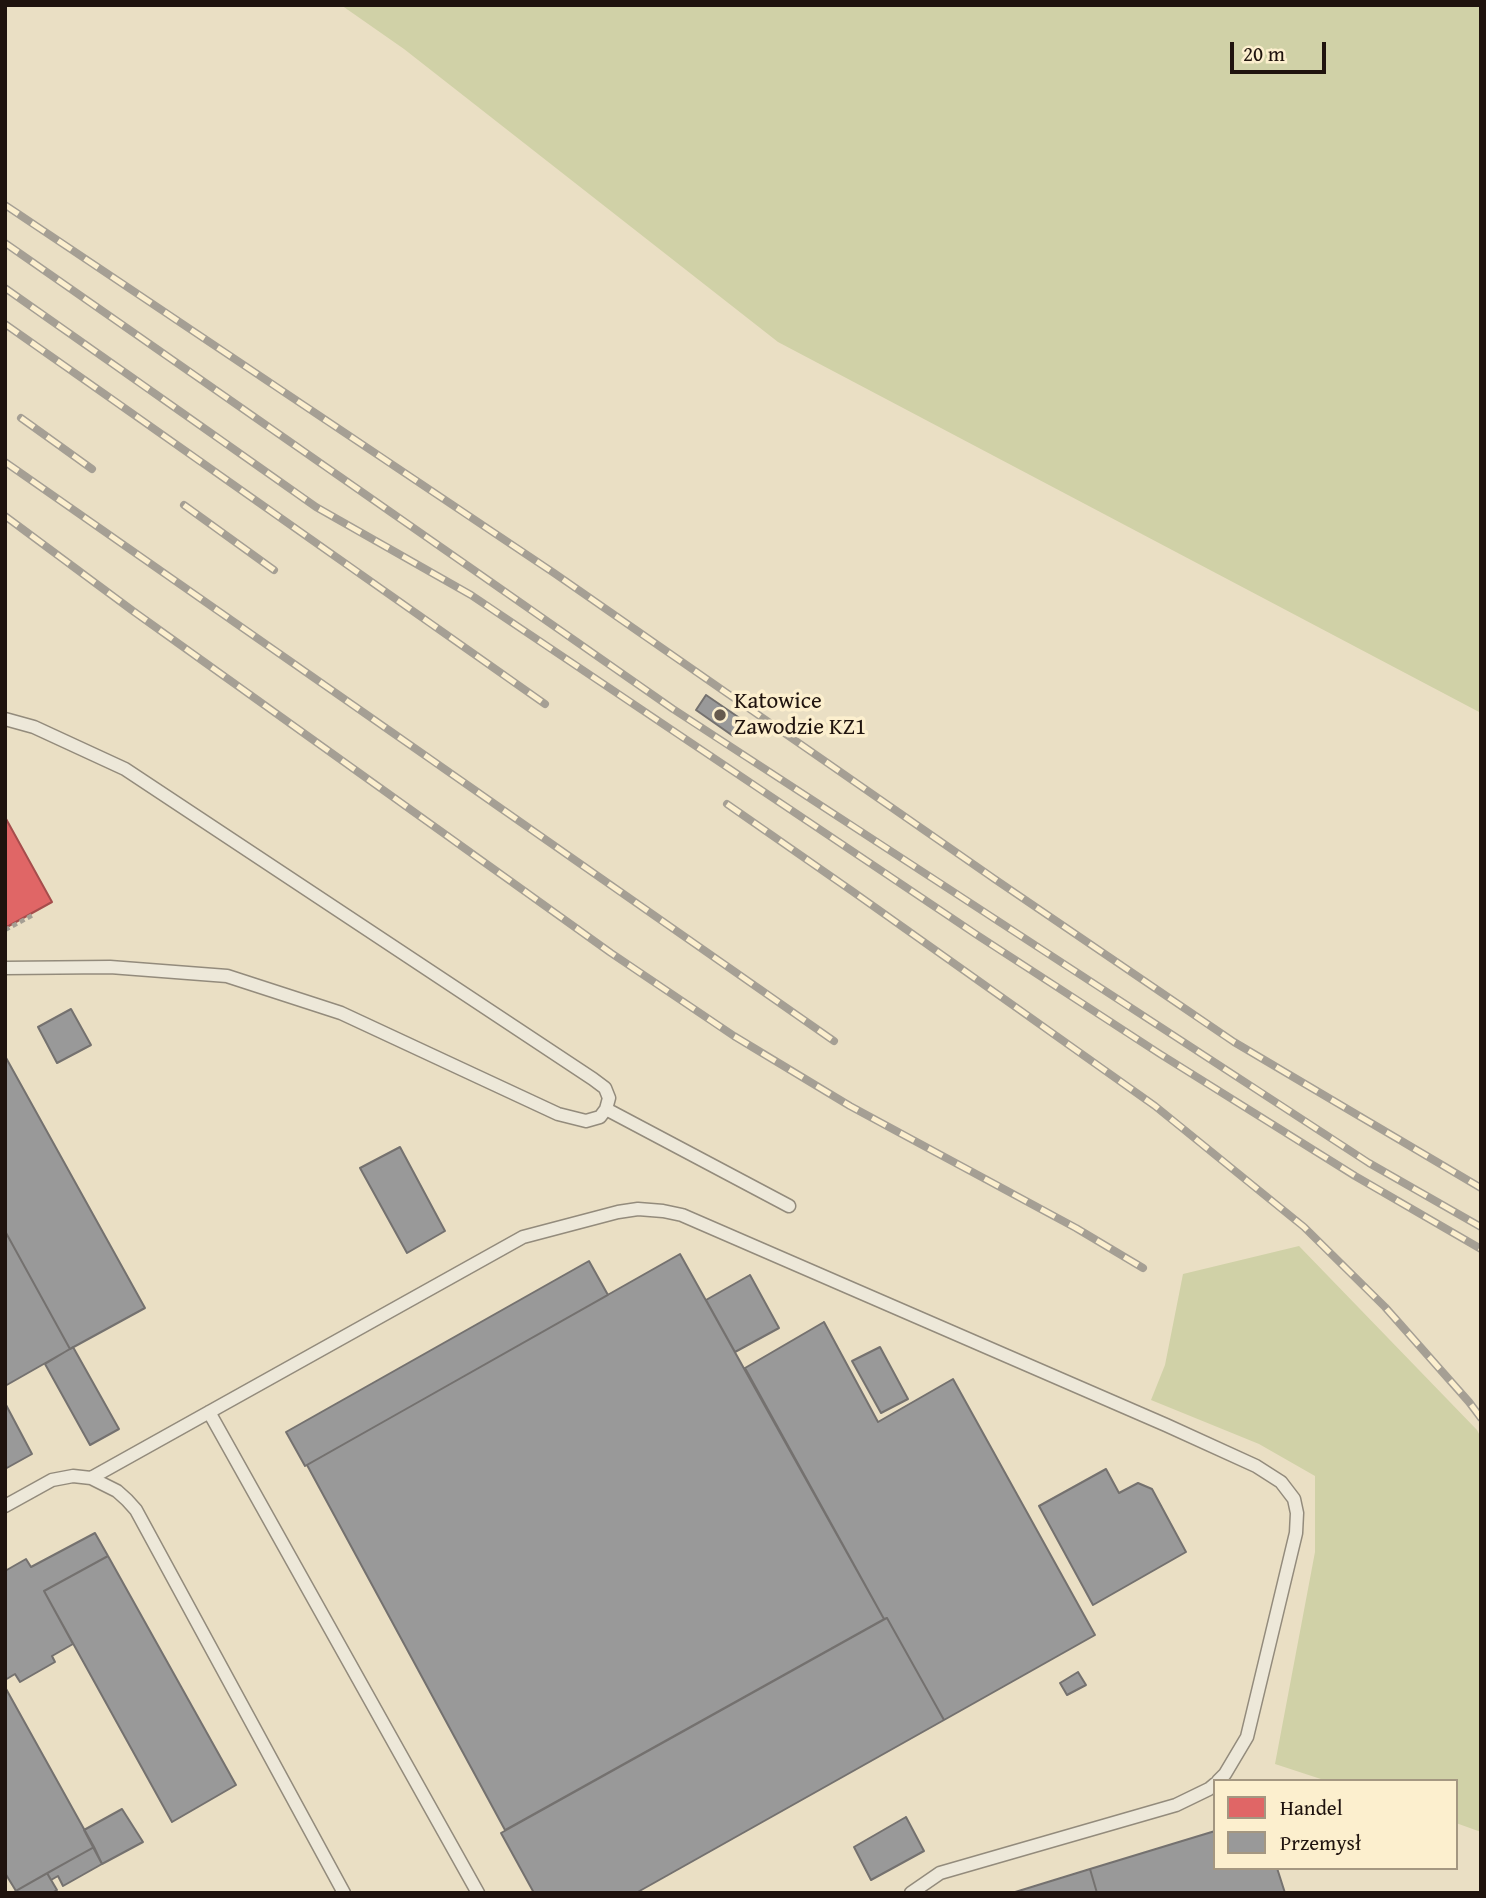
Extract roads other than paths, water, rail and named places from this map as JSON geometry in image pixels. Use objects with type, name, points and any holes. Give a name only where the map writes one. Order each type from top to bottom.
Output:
[{"type":"lane","points":[[5,719],[34,727],[125,769],[593,1079],[605,1088],[609,1098],[606,1109],[600,1116],[586,1121],[558,1114],[341,1013],[227,976],[110,967],[5,968]]},
{"type":"lane","points":[[606,1109],[789,1206]]},
{"type":"lane","points":[[91,1478],[523,1237],[638,1209],[682,1215],[1166,1425],[1256,1466],[1281,1482],[1294,1499],[1297,1513],[1296,1533],[1247,1737],[1219,1779]]},
{"type":"lane","points":[[209,1412],[478,1893]]},
{"type":"lane","points":[[5,1506],[52,1480],[73,1476],[91,1478],[117,1491],[136,1510],[344,1893]]},
{"type":"lane","points":[[911,1893],[940,1873],[1176,1805],[1213,1785]]},
{"type":"railway","points":[[5,205],[554,573],[1234,1042],[1481,1188]]},
{"type":"railway","points":[[5,243],[673,709],[1369,1163],[1481,1227]]},
{"type":"railway","points":[[5,288],[316,507],[471,595],[977,935],[1160,1054],[1355,1176],[1481,1249]]},
{"type":"railway","points":[[5,324],[545,704]]},
{"type":"railway","points":[[21,418],[92,469]]},
{"type":"railway","points":[[5,462],[834,1041]]},
{"type":"railway","points":[[184,505],[274,570]]},
{"type":"railway","points":[[5,516],[133,611],[611,953],[734,1036],[850,1106],[1076,1228],[1143,1268]]},
{"type":"railway","points":[[727,804],[1155,1106],[1304,1227],[1385,1307],[1481,1418]]},
{"type":"place","name":"Katowice Zawodzie KZ1","points":[[720,715]]}]
